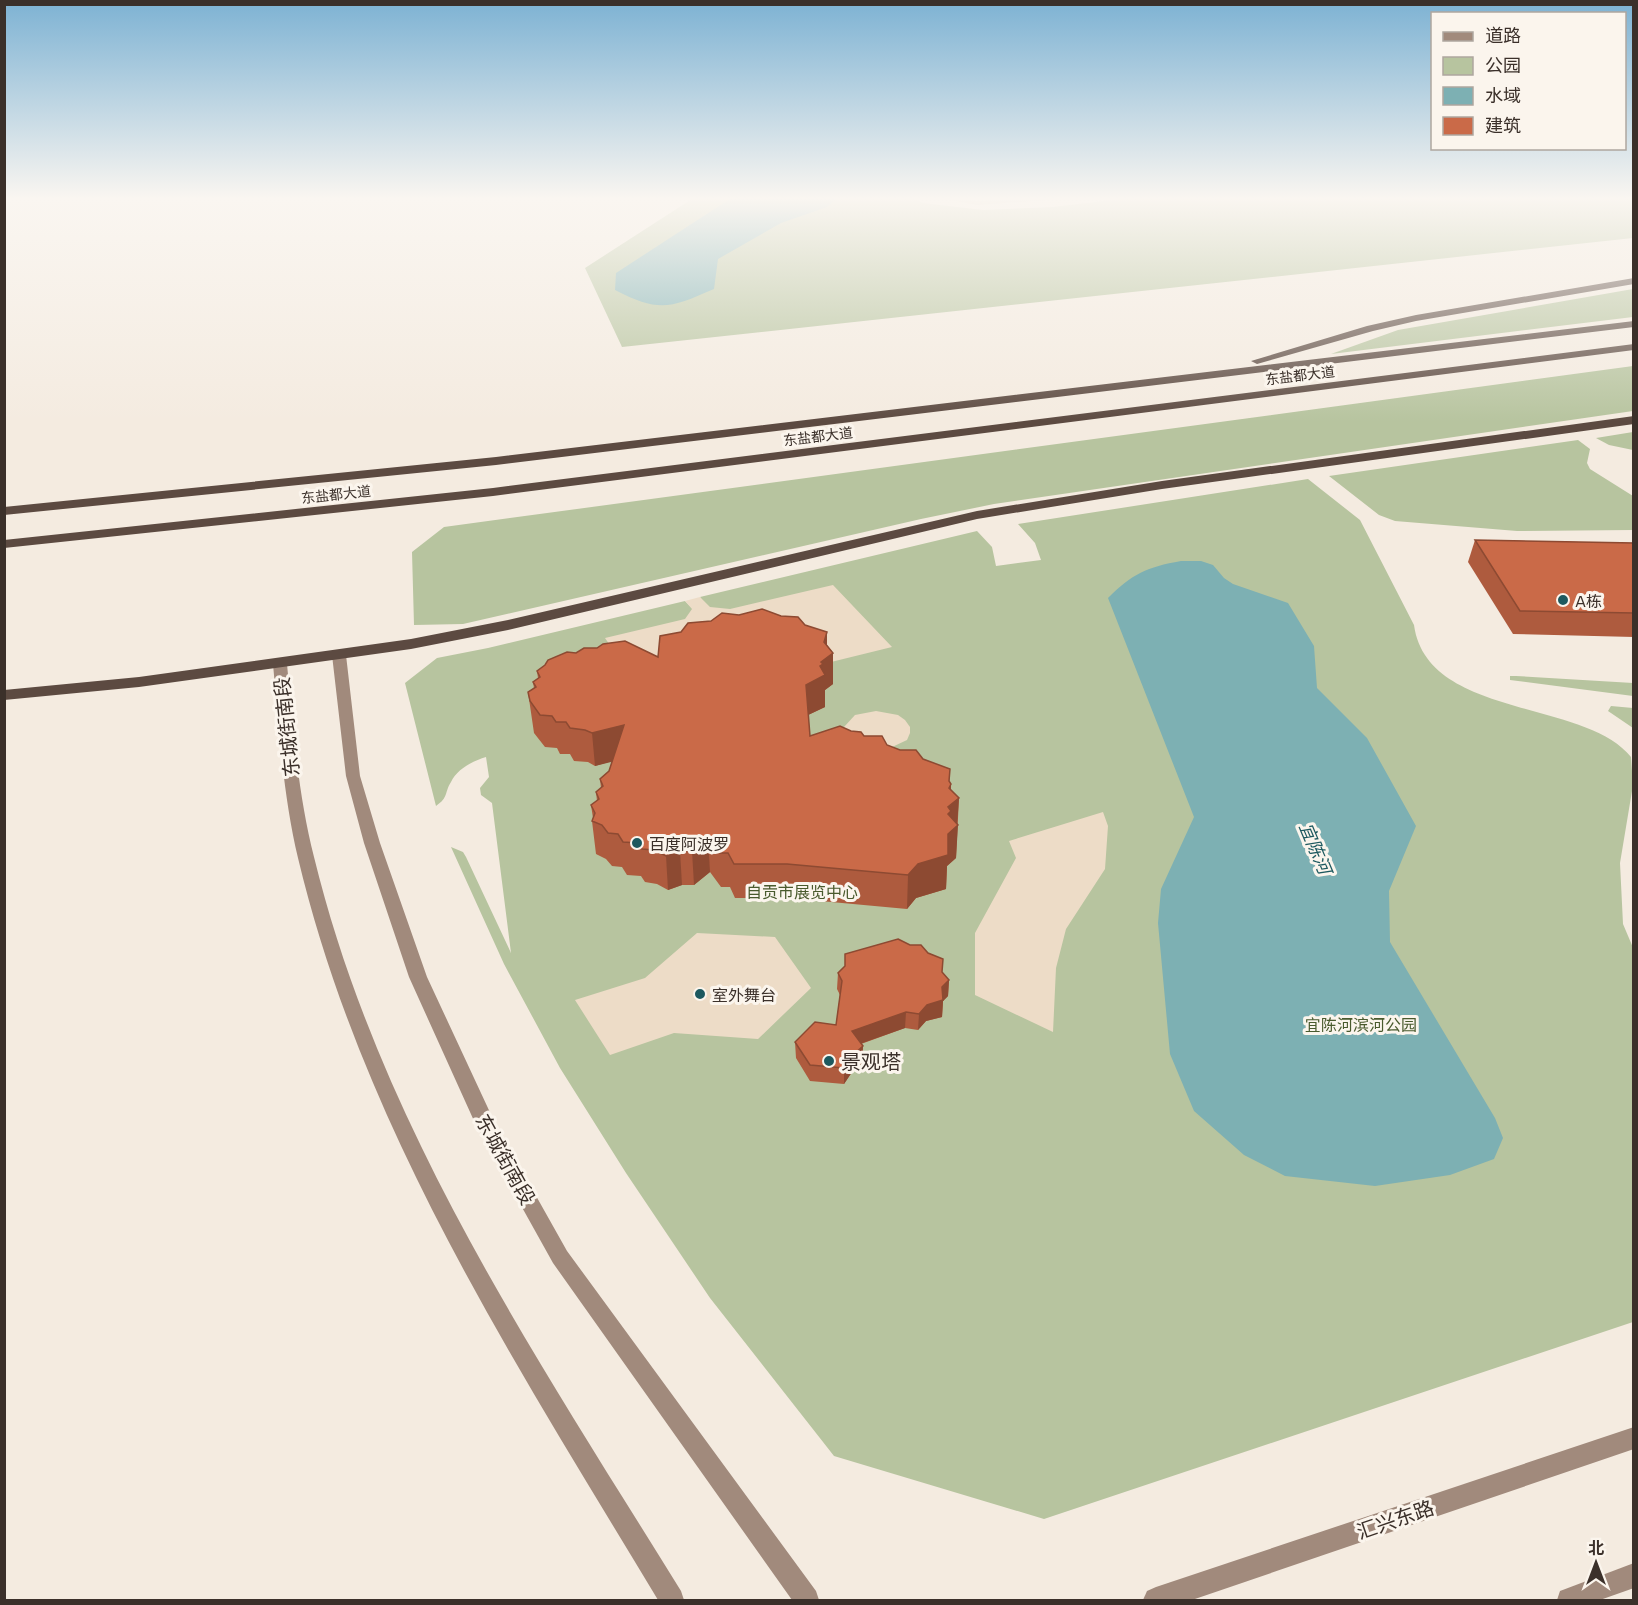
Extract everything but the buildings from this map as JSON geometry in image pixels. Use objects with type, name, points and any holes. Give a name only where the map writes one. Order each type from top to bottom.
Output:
[{"type":"highway","points":[[1154,382],[1260,360],[1371,328],[1416,318],[1634,281]]},
{"type":"highway","name":"东盐都大道","points":[[4,511],[496,461],[1634,324]]},
{"type":"highway","name":"东盐都大道","points":[[4,544],[493,492],[1634,348]]},
{"type":"highway","points":[[4,694],[140,682],[279,664],[466,634],[977,514],[1139,489],[1634,420]]},
{"type":"main road","name":"东城街南段","points":[[339,655],[354,776],[372,843],[418,977],[485,1123],[560,1257],[807,1600]]},
{"type":"main road","name":"东城街南段","points":[[279,664],[292,786],[306,858],[348,998],[412,1150],[482,1286],[672,1600]]},
{"type":"main road","name":"汇兴东路","points":[[1156,1600],[1634,1438]]},
{"type":"main road","points":[[1569,1600],[1634,1575]]},
{"type":"green space","points":[[587,272],[1319,272],[622,347]]},
{"type":"green space","points":[[1633,289],[1633,317],[1331,354],[1398,330]]},
{"type":"green space","points":[[1633,366],[1633,411],[994,504],[463,624],[414,625],[412,552],[444,527]]},
{"type":"green space","points":[[1633,432],[1633,450],[1609,445],[1596,438]]},
{"type":"green space","points":[[1578,440],[1590,449],[1587,463],[1590,469],[1633,496],[1633,530],[1517,531],[1395,521],[1379,515],[1329,476]]},
{"type":"green space","points":[[1308,479],[1360,520],[1414,625],[1425,655],[1447,677],[1476,693],[1580,725],[1609,739],[1631,757],[1633,785],[1620,863],[1623,924],[1634,950],[1633,1322],[1044,1519],[834,1456],[710,1298],[626,1173],[560,1068],[504,964],[451,847],[463,852],[466,857],[511,953],[492,803],[481,795],[480,788],[489,777],[486,757],[461,769],[454,777],[445,797],[436,806],[405,683],[437,658],[685,601],[690,606],[705,604],[700,597],[977,531],[992,547],[996,566],[1041,560],[1035,543],[1018,524]]},
{"type":"green space","points":[[1510,676],[1633,683],[1633,696],[1510,680]]},
{"type":"green space","points":[[1611,706],[1633,708],[1633,728],[1608,711]]},
{"type":"shaded area","points":[[833,585],[892,647],[827,663],[628,672],[605,638],[685,619],[692,609],[685,601],[700,597],[710,607],[730,609]]},
{"type":"shaded area","points":[[876,711],[898,715],[905,720],[910,727],[907,740],[890,748],[844,733],[844,727],[855,715]]},
{"type":"shaded area","points":[[1103,812],[1108,826],[1105,869],[1066,929],[1056,968],[1053,1032],[975,995],[975,933],[1016,858],[1009,841]]},
{"type":"shaded area","name":"室外舞台","points":[[697,933],[775,937],[811,988],[758,1039],[674,1033],[610,1055],[575,1000],[645,978]]},
{"type":"water","points":[[716,272],[714,289],[675,304],[665,305],[643,302],[615,290],[616,273]]},
{"type":"water","name":"宜陈河","points":[[1181,561],[1201,561],[1213,565],[1224,578],[1233,584],[1288,603],[1314,646],[1317,688],[1367,738],[1416,826],[1389,891],[1390,942],[1495,1118],[1503,1138],[1494,1159],[1450,1175],[1375,1186],[1285,1176],[1244,1155],[1194,1111],[1170,1054],[1158,923],[1161,889],[1194,817],[1108,598],[1133,577],[1159,566]]},
{"type":"place","name":"A栋","points":[[1563,600]]},
{"type":"place","name":"百度阿波罗","points":[[637,843]]},
{"type":"place","name":"室外舞台","points":[[700,994]]},
{"type":"place","name":"景观塔","points":[[829,1061]]},
{"type":"park label","name":"自贡市展览中心","points":[[802,891]]},
{"type":"park label","name":"宜陈河滨河公园","points":[[1361,1024]]}]
